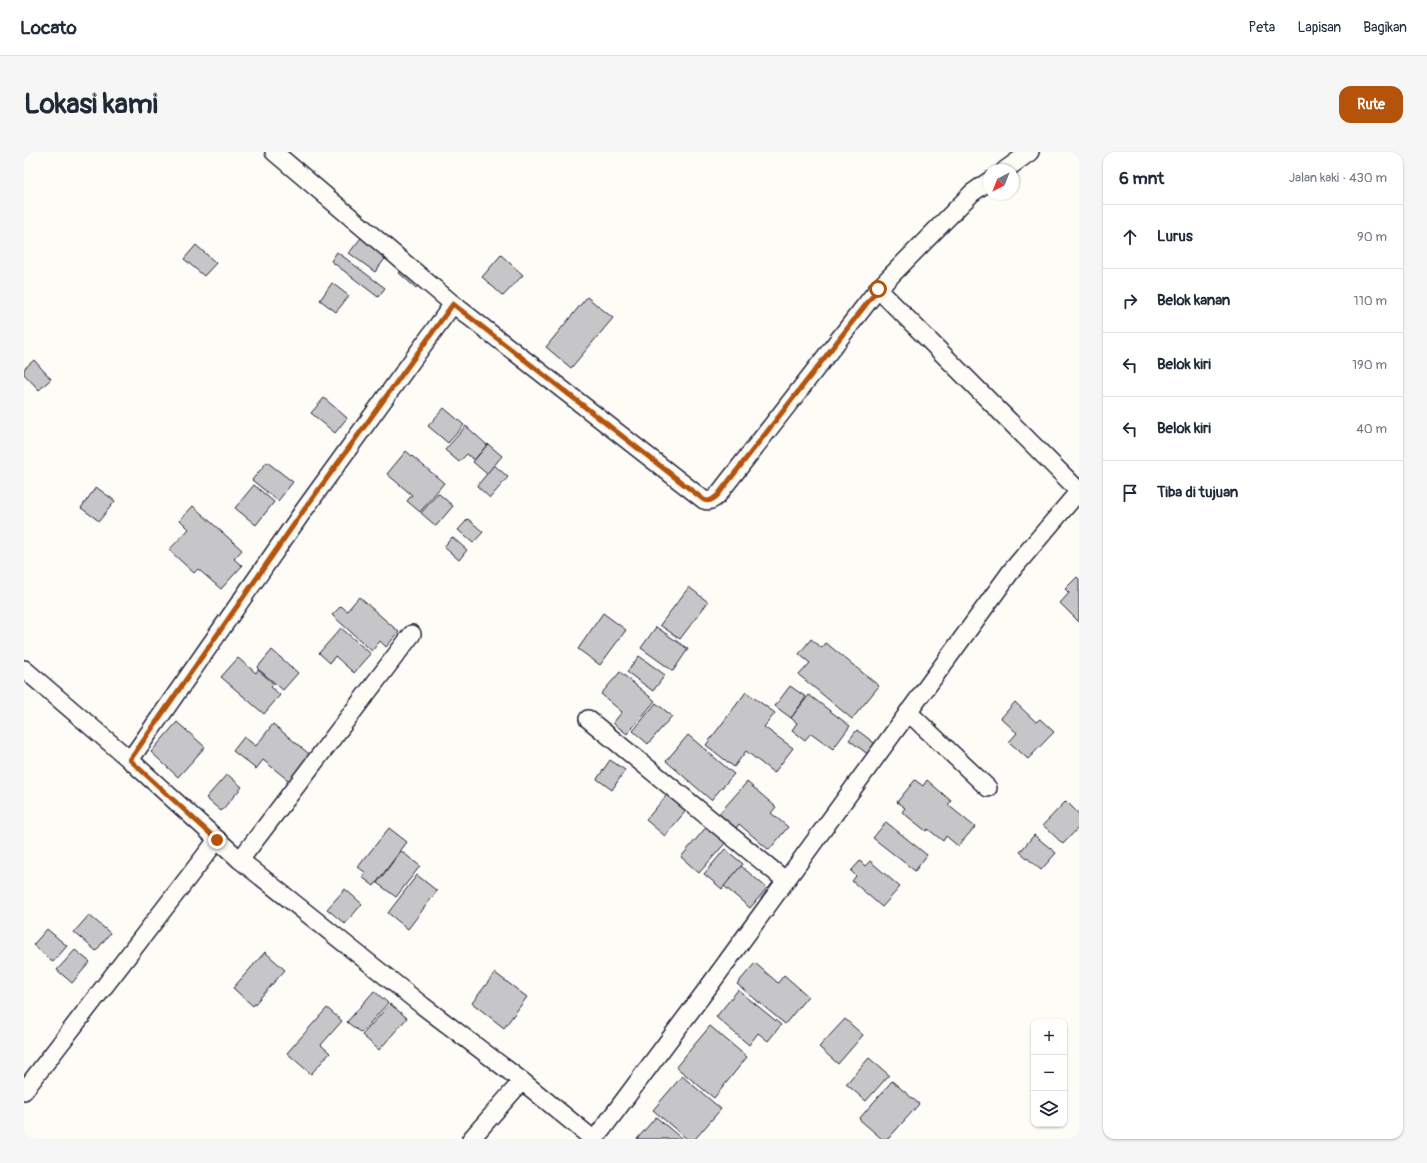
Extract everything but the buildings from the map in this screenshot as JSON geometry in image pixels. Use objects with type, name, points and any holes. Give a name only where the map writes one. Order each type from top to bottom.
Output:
[{"type":"street","points":[[274,152],[453,304],[704,500],[708,501],[717,496],[878,289],[972,193],[983,185]]},
{"type":"street","points":[[1013,164],[1030,152]]},
{"type":"street","points":[[24,669],[130,760],[240,860],[423,1006],[522,1081],[594,1139],[1012,570],[1079,491],[878,289]]},
{"type":"street","points":[[130,760],[304,510],[453,304]]},
{"type":"street","points":[[240,860],[412,634]]},
{"type":"street","points":[[908,712],[988,788]]},
{"type":"street","points":[[588,719],[785,880]]},
{"type":"street","points":[[24,1091],[217,840]]},
{"type":"street","points":[[471,1139],[522,1081]]},
{"type":"route","points":[[217,840],[130,760],[304,510],[453,304],[704,500],[708,501],[717,496],[878,289]]}]
